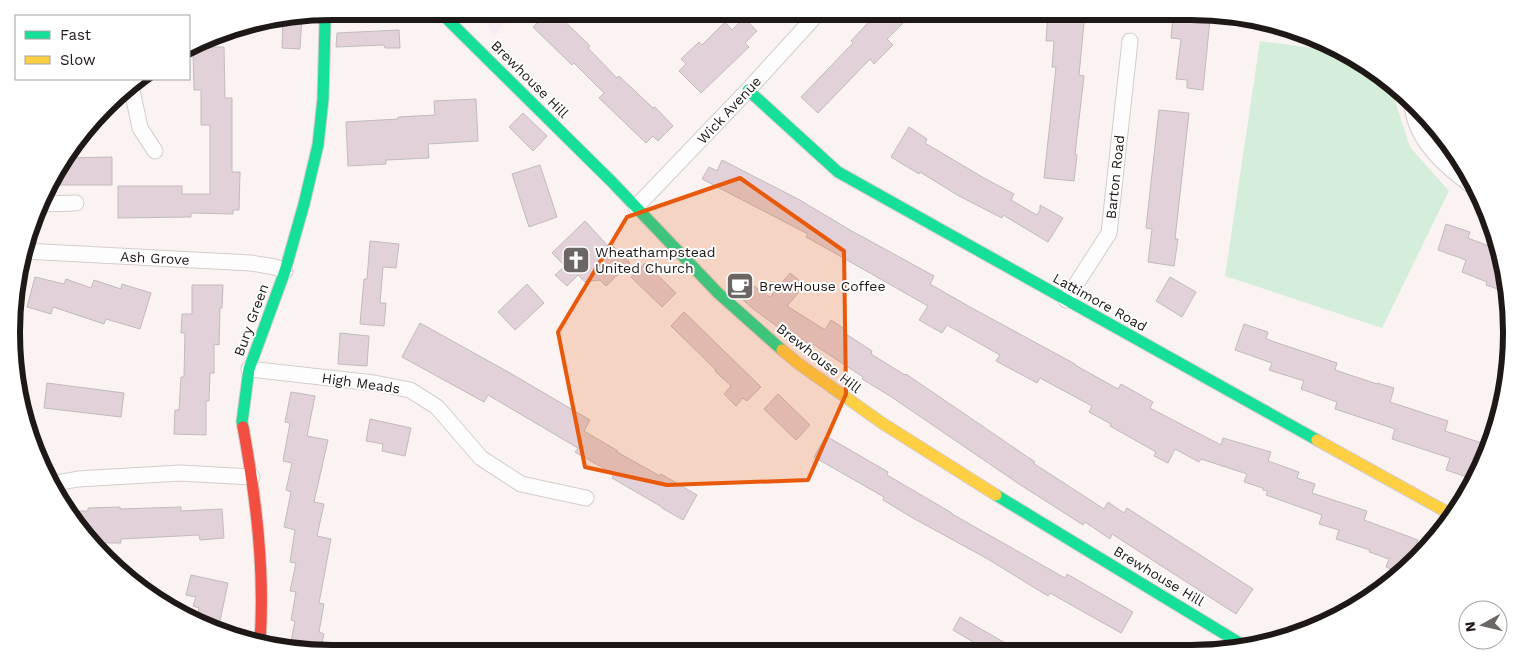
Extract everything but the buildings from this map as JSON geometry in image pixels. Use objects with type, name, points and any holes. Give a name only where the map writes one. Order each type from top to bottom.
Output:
[{"type":"street","name":"Bury Green","points":[[260,636],[262,581],[252,477],[242,422],[249,369],[285,271],[318,145],[323,99],[324,20]]},
{"type":"street","name":"Brewhouse Hill","points":[[448,20],[636,207],[718,293],[799,364],[882,423],[1236,641]]},
{"type":"street","name":"Wick Avenue","points":[[636,207],[812,20]]},
{"type":"street","name":"Barton Road","points":[[1066,300],[1109,233],[1130,41]]},
{"type":"street","name":"Lattimore Road","points":[[748,90],[838,172],[1446,512]]},
{"type":"street","points":[[133,93],[140,128],[155,151]]},
{"type":"street","points":[[1415,116],[1420,133],[1436,155],[1463,180]]},
{"type":"street","points":[[48,204],[76,203]]},
{"type":"street","name":"Ash Grove","points":[[31,251],[251,263],[275,267],[285,271]]},
{"type":"street","name":"High Meads","points":[[249,369],[374,382],[410,390],[437,407],[481,458],[522,484],[586,498]]},
{"type":"street","points":[[58,483],[78,479],[180,473],[252,477]]},
{"type":"highlighted area","points":[[740,178],[844,251],[846,394],[808,480],[667,485],[585,467],[558,332],[627,217]]},
{"type":"shaded area","points":[[484,20],[507,20],[493,37],[488,24]]},
{"type":"green space","points":[[1260,41],[1324,50],[1364,73],[1393,95],[1410,147],[1449,191],[1382,328],[1225,276]]},
{"type":"traffic: fast","points":[[243,427],[242,422],[249,369],[285,271],[318,145],[323,99],[324,20]]},
{"type":"traffic: fast","points":[[448,20],[612,182],[718,293],[782,350]]},
{"type":"traffic: fast","points":[[748,90],[838,172],[1317,440]]},
{"type":"traffic: fast","points":[[996,495],[1236,641]]},
{"type":"traffic: slow","points":[[782,350],[882,423],[996,495]]},
{"type":"traffic: slow","points":[[1317,440],[1446,512]]},
{"type":"traffic: jam","points":[[243,427],[252,480],[258,534],[261,588],[260,636]]},
{"type":"place","name":"Wheathampstead United Church","points":[[576,260]]},
{"type":"place","name":"BrewHouse Coffee","points":[[740,286]]}]
